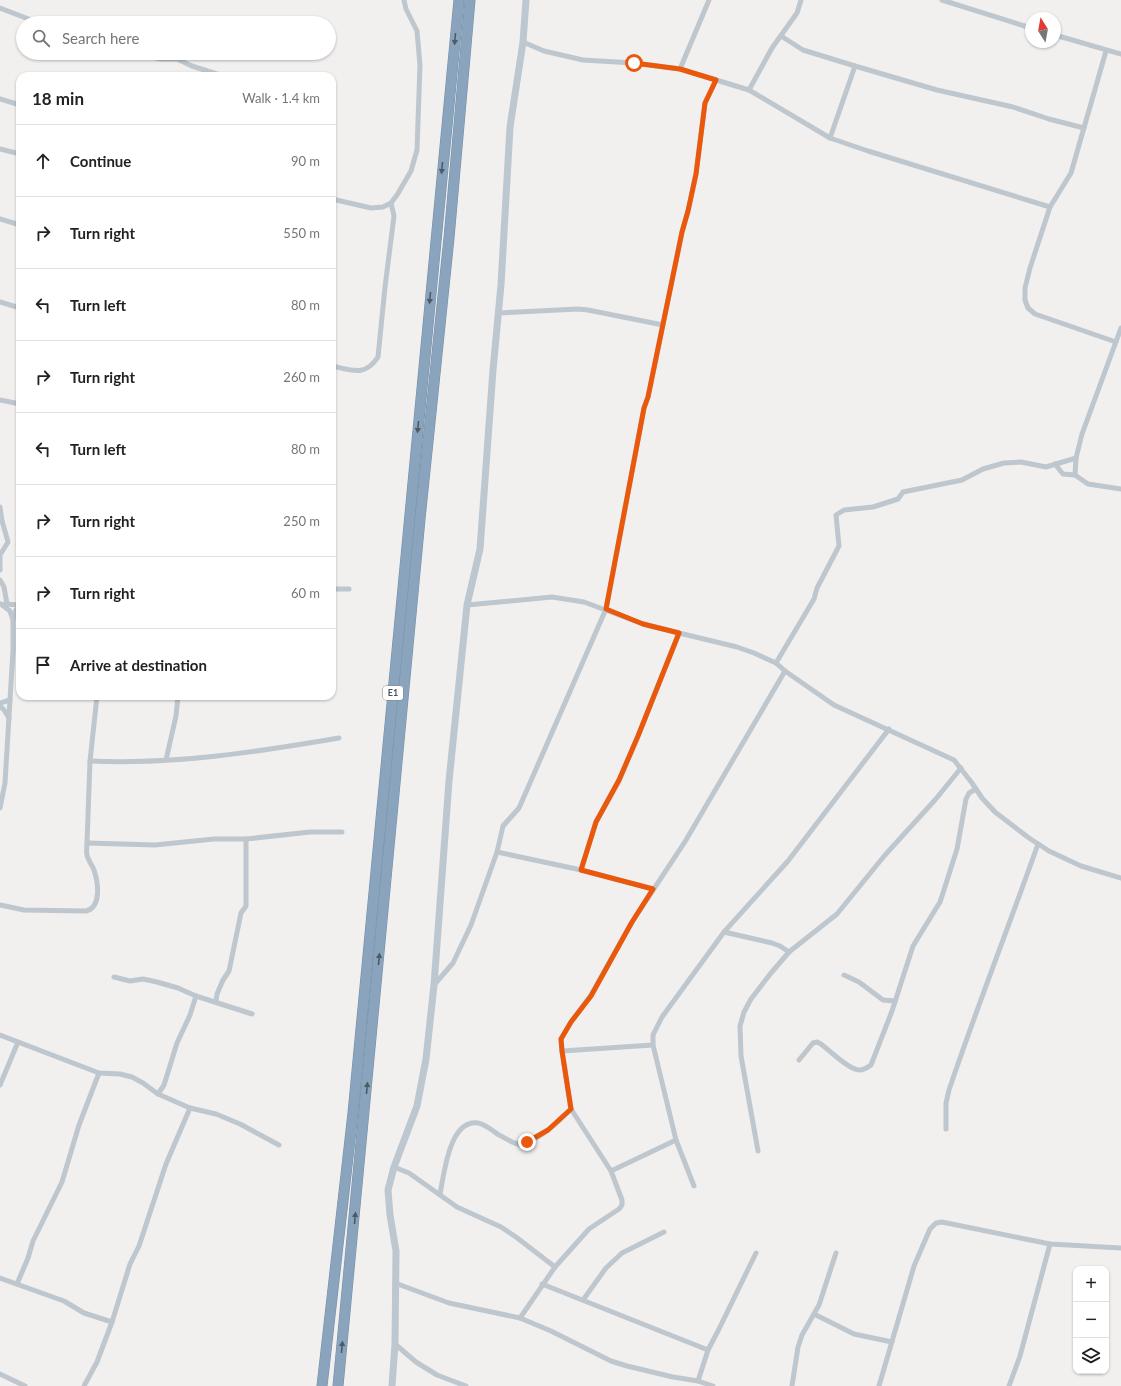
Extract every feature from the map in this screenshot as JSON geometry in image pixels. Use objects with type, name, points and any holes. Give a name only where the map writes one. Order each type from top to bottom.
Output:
[{"type":"highway","name":"E1","points":[[322,1386],[353,1113],[459,0]]},
{"type":"highway","name":"E1","points":[[338,1386],[420,519],[449,238],[470,0]]},
{"type":"street","points":[[336,200],[371,208],[384,207],[391,203],[411,171],[417,150],[419,58],[417,31],[406,9],[404,0]]},
{"type":"street","points":[[392,1386],[395,1344],[396,1251],[390,1216],[388,1190],[394,1167],[417,1106],[426,1059],[434,985],[449,782],[468,605],[480,549],[502,278],[510,127],[523,42],[526,0]]},
{"type":"street","points":[[680,69],[710,0]]},
{"type":"street","points":[[749,90],[772,48],[797,13],[801,0]]},
{"type":"street","points":[[942,0],[1025,26]]},
{"type":"street","points":[[0,8],[21,16]]},
{"type":"street","points":[[781,36],[803,50],[855,66],[937,90],[1014,107],[1049,119],[1084,128]]},
{"type":"street","points":[[1061,37],[1106,51],[1121,54]]},
{"type":"street","points":[[523,42],[544,51],[583,60],[634,63],[680,69],[749,90],[830,138],[1050,207]]},
{"type":"street","points":[[1106,51],[1071,173],[1050,207],[1028,275],[1025,288],[1025,300],[1028,308],[1035,314],[1116,342]]},
{"type":"street","points":[[179,60],[211,72]]},
{"type":"street","points":[[830,138],[855,66]]},
{"type":"street","points":[[434,985],[453,963],[471,925],[497,852],[502,826],[519,808],[606,609],[644,408],[648,397],[682,232],[696,174],[705,103],[716,80]]},
{"type":"street","points":[[0,99],[16,104]]},
{"type":"street","points":[[0,150],[16,153]]},
{"type":"street","points":[[336,367],[365,370],[372,365],[378,357],[394,216],[391,203]]},
{"type":"street","points":[[0,219],[16,224]]},
{"type":"street","points":[[0,302],[16,307]]},
{"type":"street","points":[[498,313],[578,309],[663,325]]},
{"type":"street","points":[[1075,475],[1076,458],[1082,434],[1121,328]]},
{"type":"street","points":[[0,400],[16,403]]},
{"type":"street","points":[[776,663],[814,599],[817,588],[839,546],[836,515],[844,510],[873,508],[898,499],[903,492],[962,480],[983,469],[1004,463],[1021,462],[1046,467],[1076,458]]},
{"type":"street","points":[[1055,464],[1063,474],[1075,475],[1088,484],[1121,489]]},
{"type":"street","points":[[0,507],[8,542],[0,555],[0,570]]},
{"type":"street","points":[[0,580],[4,587],[3,604],[10,611],[13,620]]},
{"type":"street","points":[[336,590],[349,589]]},
{"type":"street","points":[[468,605],[552,598],[584,602],[643,624],[737,646],[776,663],[785,671],[834,705],[954,760],[982,798],[995,812],[1038,844],[1081,866],[1121,878]]},
{"type":"street","points":[[3,604],[16,605]]},
{"type":"street","points":[[0,805],[9,719],[13,620],[16,610]]},
{"type":"street","points":[[581,870],[596,822],[619,780],[679,633]]},
{"type":"street","points":[[520,1318],[555,1267],[589,1229],[619,1209],[622,1205],[622,1200],[611,1172],[571,1109],[562,1051],[561,1039],[564,1031],[591,996],[632,922],[686,840],[785,671]]},
{"type":"street","points":[[9,719],[0,704],[10,700]]},
{"type":"street","points":[[0,905],[24,910],[86,912],[94,906],[97,897],[97,883],[87,855],[87,843],[90,762],[97,700]]},
{"type":"street","points":[[166,760],[176,716],[178,700]]},
{"type":"street","points":[[694,1186],[676,1140],[653,1045],[653,1035],[662,1017],[724,932],[788,862],[889,729]]},
{"type":"street","points":[[90,762],[120,763],[213,756],[275,749],[339,738]]},
{"type":"street","points":[[758,1151],[741,1056],[740,1026],[750,999],[789,952],[837,914],[961,768]]},
{"type":"street","points":[[799,1060],[813,1043],[817,1042],[853,1069],[865,1069],[871,1065],[895,1001],[913,946],[940,902],[957,848],[966,799],[969,793],[976,789]]},
{"type":"street","points":[[87,843],[155,845],[214,839],[246,839],[310,832],[342,832]]},
{"type":"street","points":[[216,1001],[217,994],[228,971],[241,913],[246,906],[246,839]]},
{"type":"street","points":[[946,1129],[946,1103],[949,1090],[980,1000],[1003,942],[1038,844]]},
{"type":"street","points":[[497,852],[581,870],[653,889]]},
{"type":"street","points":[[724,932],[772,943],[789,952]]},
{"type":"street","points":[[844,975],[859,982],[883,1000],[895,1001]]},
{"type":"street","points":[[114,977],[130,981],[143,979],[156,982],[178,988],[196,996],[216,1001],[252,1014]]},
{"type":"street","points":[[158,1094],[164,1085],[177,1043],[196,996]]},
{"type":"street","points":[[0,1035],[99,1073],[120,1074],[132,1077],[158,1094],[190,1108],[216,1114],[240,1124],[280,1145]]},
{"type":"street","points":[[0,1085],[18,1042]]},
{"type":"street","points":[[562,1051],[653,1045]]},
{"type":"street","points":[[17,1284],[28,1258],[33,1240],[62,1182],[79,1125],[99,1073]]},
{"type":"street","points":[[84,1386],[97,1362],[112,1322],[130,1264],[139,1246],[166,1164],[190,1108]]},
{"type":"street","points":[[440,1194],[450,1149],[456,1133],[465,1125],[470,1123],[479,1123],[514,1143],[521,1144],[548,1130],[571,1109]]},
{"type":"street","points":[[611,1172],[676,1140]]},
{"type":"street","points":[[394,1167],[409,1173],[457,1207],[501,1228],[516,1237],[555,1267]]},
{"type":"street","points":[[878,1386],[914,1266],[930,1229],[936,1223],[942,1222],[1050,1244],[1121,1248]]},
{"type":"street","points":[[583,1300],[606,1268],[622,1253],[664,1232]]},
{"type":"street","points":[[1009,1386],[1020,1356],[1050,1244]]},
{"type":"street","points":[[698,1381],[708,1350],[756,1253]]},
{"type":"street","points":[[792,1386],[798,1347],[802,1335],[819,1305],[836,1253]]},
{"type":"street","points":[[0,1278],[64,1301],[84,1313],[112,1322]]},
{"type":"street","points":[[395,1283],[449,1303],[520,1318],[552,1331],[612,1361],[627,1366],[673,1377],[698,1381],[713,1386]]},
{"type":"street","points":[[542,1284],[708,1350]]},
{"type":"street","points":[[814,1314],[854,1334],[892,1342]]},
{"type":"street","points":[[395,1344],[416,1362],[437,1375],[466,1386]]},
{"type":"street","points":[[0,1374],[25,1386]]},
{"type":"route","points":[[527,1142],[548,1130],[571,1109],[561,1039],[564,1031],[591,996],[632,922],[653,889],[581,870],[596,822],[619,780],[679,633],[643,624],[606,609],[644,408],[648,397],[682,232],[696,174],[700,153],[705,103],[716,80],[680,69],[634,63]]}]
